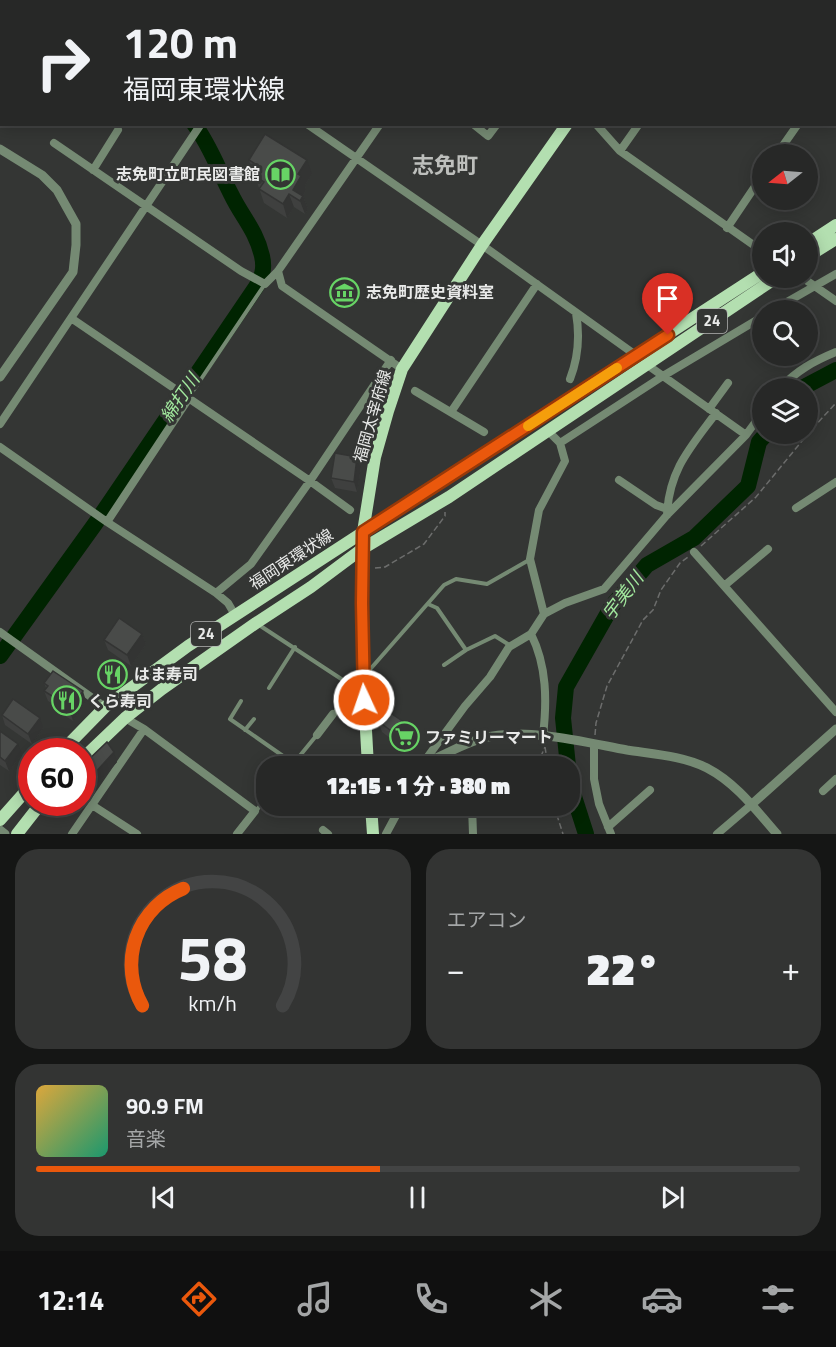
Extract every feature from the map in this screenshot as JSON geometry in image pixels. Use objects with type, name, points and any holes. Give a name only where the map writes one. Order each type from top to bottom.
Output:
[{"type":"main road","name":"福岡太宰府線","points":[[367,756],[359,682],[363,532],[375,457],[402,369],[562,126]]},
{"type":"main road","points":[[818,237],[836,225]]},
{"type":"main road","points":[[818,250],[836,239]]},
{"type":"main road","name":"福岡東環状線","points":[[75,738],[105,707],[146,675],[752,280]]},
{"type":"main road","name":"福岡東環状線","points":[[96,746],[125,718],[162,689],[363,549],[446,499],[761,288]]},
{"type":"main road","points":[[0,820],[18,800]]},
{"type":"main road","points":[[17,834],[31,816]]},
{"type":"main road","points":[[371,816],[373,834]]},
{"type":"street","points":[[0,424],[200,126]]},
{"type":"street","points":[[309,126],[482,245],[746,435]]},
{"type":"street","points":[[54,143],[241,271],[265,284],[278,271],[379,126]]},
{"type":"street","points":[[476,126],[488,136],[496,126]]},
{"type":"street","points":[[598,126],[620,151],[752,244]]},
{"type":"street","points":[[620,151],[638,126]]},
{"type":"street","points":[[784,144],[797,126]]},
{"type":"street","points":[[93,170],[118,130]]},
{"type":"street","points":[[0,148],[42,175],[57,190],[75,224],[76,245],[73,272],[0,377]]},
{"type":"street","points":[[727,228],[752,191]]},
{"type":"street","points":[[278,271],[282,286],[402,369]]},
{"type":"street","points":[[818,284],[836,274]]},
{"type":"street","points":[[451,412],[537,284]]},
{"type":"street","points":[[790,300],[812,288]]},
{"type":"street","points":[[818,288],[836,301]]},
{"type":"street","points":[[570,379],[578,350],[579,333],[576,313]]},
{"type":"street","points":[[71,318],[350,510]]},
{"type":"street","points":[[560,443],[663,376],[752,323]]},
{"type":"street","points":[[790,378],[808,364],[836,352]]},
{"type":"street","points":[[216,593],[251,564],[391,360]]},
{"type":"street","points":[[667,512],[669,489],[676,471],[728,383]]},
{"type":"street","points":[[415,391],[484,432]]},
{"type":"street","points":[[107,522],[189,398]]},
{"type":"street","points":[[427,756],[490,677],[511,646],[531,634],[544,614],[565,603],[604,589],[667,512],[752,427]]},
{"type":"street","points":[[544,614],[530,559],[539,510],[565,461],[560,443],[548,430]]},
{"type":"street","points":[[0,447],[107,522],[216,593],[228,603],[235,615]]},
{"type":"street","points":[[619,480],[667,512]]},
{"type":"street","points":[[796,508],[836,482]]},
{"type":"street","points":[[724,586],[768,549]]},
{"type":"street","points":[[694,552],[836,712]]},
{"type":"street","points":[[0,632],[105,707]]},
{"type":"street","points":[[531,634],[539,651],[546,689],[545,736]]},
{"type":"street","points":[[316,735],[333,714]]},
{"type":"street","points":[[125,718],[144,729],[255,811],[237,834]]},
{"type":"street","points":[[96,799],[144,729]]},
{"type":"street","points":[[717,834],[836,729]]},
{"type":"street","points":[[440,756],[469,742],[513,734],[545,736],[686,760],[705,767],[724,778],[777,834]]},
{"type":"street","points":[[591,744],[599,804],[610,830],[650,790]]},
{"type":"street","points":[[823,791],[836,779]]},
{"type":"street","points":[[96,808],[137,834]]},
{"type":"street","points":[[72,834],[84,816]]},
{"type":"street","points":[[386,834],[396,816]]},
{"type":"street","points":[[472,816],[473,834]]},
{"type":"street","points":[[0,831],[5,834]]},
{"type":"lane","points":[[189,398],[265,284]]},
{"type":"lane","points":[[333,714],[444,585],[456,579],[488,584],[530,559]]},
{"type":"lane","points":[[428,604],[437,609],[466,650]]},
{"type":"lane","points":[[256,623],[359,682]]},
{"type":"lane","points":[[444,664],[495,636],[511,646]]},
{"type":"lane","points":[[269,688],[295,647]]},
{"type":"lane","points":[[242,701],[230,719],[284,756]]},
{"type":"lane","points":[[246,730],[254,719]]},
{"type":"lane","points":[[300,756],[316,735]]},
{"type":"path","points":[[362,569],[385,567],[424,544],[445,516],[446,499]]},
{"type":"path","points":[[541,756],[545,747],[546,756]]},
{"type":"path","points":[[557,816],[563,834]]},
{"type":"building","points":[[265,134],[307,160],[298,174],[301,176],[293,190],[303,196],[300,201],[289,194],[283,204],[259,189],[264,182],[255,176],[260,167],[249,160]]},
{"type":"building","points":[[335,453],[357,457],[354,482],[331,478]]},
{"type":"building","points":[[119,618],[142,634],[127,655],[104,640]]},
{"type":"building","points":[[53,671],[83,691],[70,711],[60,705],[62,702],[44,691],[48,686],[44,683]]},
{"type":"building","points":[[13,699],[40,718],[28,734],[2,715]]},
{"type":"building","points":[[386,710],[411,727],[402,739],[378,721]]},
{"type":"building","points":[[0,731],[18,744],[5,761],[0,757]]},
{"type":"building","points":[[107,742],[114,752],[96,772],[96,753]]},
{"type":"waterway","name":"綿打川","points":[[0,656],[95,524],[256,287],[261,276],[263,261],[256,239],[195,126]]},
{"type":"waterway","name":"宇美川","points":[[818,380],[836,370]]},
{"type":"waterway","name":"宇美川","points":[[567,756],[563,718],[566,687],[612,606],[647,565],[694,538],[748,486],[758,444]]},
{"type":"waterway","name":"宇美川","points":[[580,815],[586,834]]},
{"type":"slow traffic","points":[[528,426],[617,368]]},
{"type":"place","name":"志免町立町民図書館","points":[[281,174]]},
{"type":"place","name":"志免町歴史資料室","points":[[345,292]]},
{"type":"place","name":"はま寿司","points":[[113,674]]},
{"type":"place","name":"くら寿司","points":[[67,701]]},
{"type":"place","name":"ファミリーマート","points":[[404,737]]},
{"type":"district","name":"志免町","points":[[445,165]]},
{"type":"route","points":[[364,700],[363,532],[668,335]]}]
